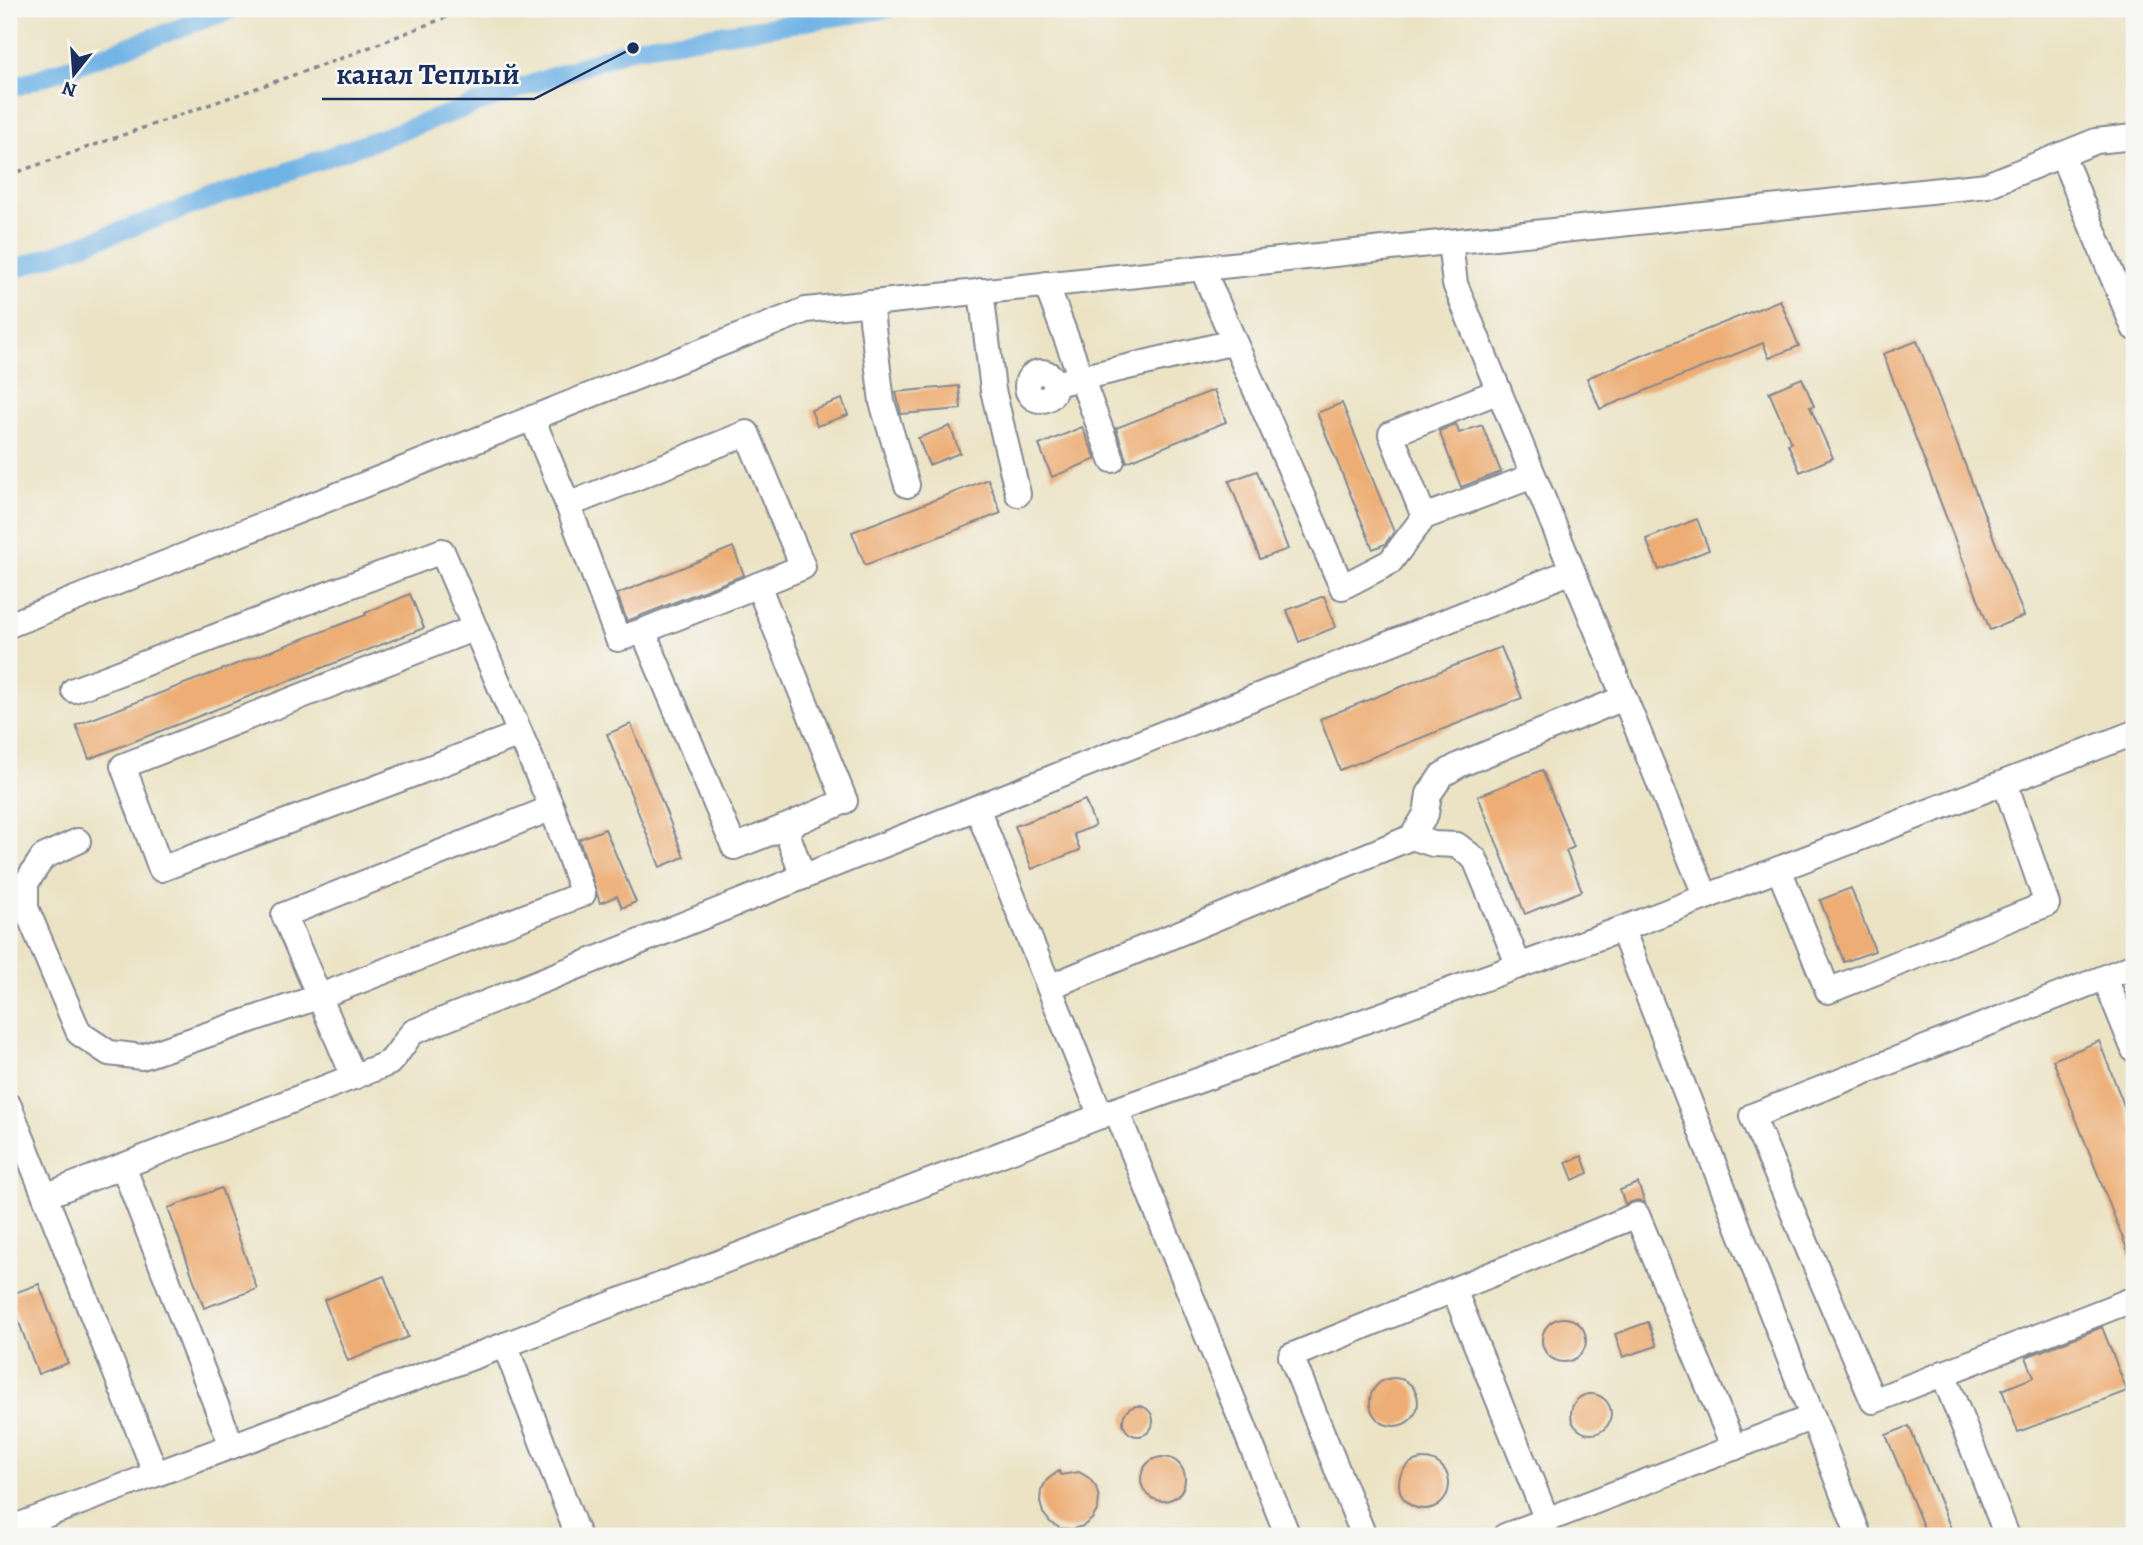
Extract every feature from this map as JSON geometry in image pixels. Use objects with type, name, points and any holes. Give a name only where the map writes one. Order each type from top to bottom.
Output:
[{"type":"lane","points":[[9,625],[806,310],[1987,185],[2096,141],[2134,136]]},
{"type":"lane","points":[[2062,155],[2134,328]]},
{"type":"lane","points":[[1450,242],[1455,284],[1706,897]]},
{"type":"lane","points":[[1202,268],[1342,587],[1390,562],[1424,517],[1533,476]]},
{"type":"lane","points":[[1046,285],[1111,460]]},
{"type":"lane","points":[[981,291],[993,390],[1018,494]]},
{"type":"lane","points":[[870,303],[882,402],[907,485]]},
{"type":"lane","points":[[1055,384],[1234,342]]},
{"type":"lane","points":[[1424,517],[1391,433],[1499,391]]},
{"type":"lane","points":[[532,418],[618,639],[803,568],[747,433],[568,505]]},
{"type":"lane","points":[[74,690],[442,551],[552,808],[583,894],[318,996],[142,1056],[109,1053],[79,1033],[26,908],[26,883],[43,857],[78,841]]},
{"type":"lane","points":[[45,1196],[389,1063],[400,1053],[413,1032],[1572,571]]},
{"type":"lane","points":[[643,631],[734,847],[785,827],[845,802],[758,585]]},
{"type":"lane","points":[[475,628],[123,766],[161,869],[520,734]]},
{"type":"lane","points":[[1049,987],[1412,837],[1426,814],[1429,794],[1442,775],[1459,765],[1624,698]]},
{"type":"lane","points":[[9,1530],[505,1345],[1108,1113],[1622,929],[2134,733]]},
{"type":"lane","points":[[1779,869],[1828,991],[2048,904],[2005,783]]},
{"type":"lane","points":[[354,1077],[284,915],[552,808]]},
{"type":"lane","points":[[977,808],[1049,987],[1108,1113],[1288,1536]]},
{"type":"lane","points":[[785,827],[803,877]]},
{"type":"lane","points":[[1412,837],[1433,844],[1457,845],[1475,859],[1519,966]]},
{"type":"lane","points":[[1622,929],[1859,1536]]},
{"type":"lane","points":[[2134,966],[1752,1116],[1873,1401],[2134,1299]]},
{"type":"lane","points":[[2105,978],[2134,1050]]},
{"type":"lane","points":[[9,1106],[156,1474]]},
{"type":"lane","points":[[123,1166],[232,1446]]},
{"type":"lane","points":[[1364,1536],[1291,1356],[1637,1215],[1734,1447]]},
{"type":"lane","points":[[1454,1290],[1548,1520]]},
{"type":"lane","points":[[505,1345],[578,1536]]},
{"type":"lane","points":[[1943,1373],[2007,1536]]},
{"type":"lane","points":[[1505,1536],[1812,1417]]},
{"type":"path","points":[[9,175],[342,58],[467,9]]},
{"type":"building","points":[[1780,300],[1799,346],[1769,358],[1763,343],[1600,409],[1587,378]]},
{"type":"building","points":[[1917,341],[2024,616],[1990,630],[1883,354]]},
{"type":"building","points":[[1802,378],[1814,406],[1810,407],[1833,458],[1800,472],[1769,392]]},
{"type":"building","points":[[959,386],[961,409],[901,414],[896,392]]},
{"type":"building","points":[[1214,390],[1226,422],[1127,462],[1116,428]]},
{"type":"building","points":[[842,399],[848,415],[817,426],[811,410]]},
{"type":"building","points":[[1342,403],[1394,532],[1385,544],[1373,549],[1317,413]]},
{"type":"building","points":[[1456,424],[1459,433],[1482,425],[1501,472],[1461,487],[1439,431]]},
{"type":"building","points":[[950,426],[960,453],[929,465],[918,438]]},
{"type":"building","points":[[1082,427],[1096,459],[1052,477],[1039,445]]},
{"type":"building","points":[[1257,471],[1288,549],[1260,559],[1229,481]]},
{"type":"building","points":[[988,479],[1001,513],[865,565],[852,532]]},
{"type":"building","points":[[1697,519],[1709,550],[1659,570],[1646,539]]},
{"type":"building","points":[[733,547],[744,575],[627,621],[617,594]]},
{"type":"building","points":[[410,594],[424,628],[89,759],[76,725],[366,615],[365,613]]},
{"type":"building","points":[[1324,596],[1336,627],[1299,642],[1287,610]]},
{"type":"building","points":[[1501,647],[1522,698],[1340,770],[1320,719]]},
{"type":"building","points":[[631,724],[684,857],[660,867],[607,734]]},
{"type":"building","points":[[1542,770],[1574,847],[1566,851],[1582,891],[1525,914],[1478,796]]},
{"type":"building","points":[[1085,800],[1095,826],[1074,834],[1080,850],[1032,869],[1015,826]]},
{"type":"building","points":[[605,829],[636,902],[622,908],[617,896],[600,903],[579,839]]},
{"type":"building","points":[[1851,888],[1875,951],[1844,962],[1820,900]]},
{"type":"building","points":[[2099,1041],[2134,1131],[2133,1264],[2053,1060]]},
{"type":"building","points":[[1582,1156],[1588,1173],[1573,1180],[1566,1162]]},
{"type":"building","points":[[1638,1183],[1645,1203],[1638,1200],[1625,1204],[1620,1190]]},
{"type":"building","points":[[221,1188],[257,1289],[204,1308],[168,1208]]},
{"type":"building","points":[[384,1276],[408,1337],[348,1361],[324,1300]]},
{"type":"building","points":[[39,1284],[68,1363],[38,1374],[9,1295]]},
{"type":"building","points":[[1564,1318],[1573,1319],[1580,1324],[1585,1331],[1585,1349],[1580,1356],[1573,1361],[1564,1362],[1555,1361],[1548,1356],[1543,1349],[1542,1340],[1543,1331],[1548,1324],[1555,1319]]},
{"type":"building","points":[[1648,1322],[1657,1346],[1623,1357],[1615,1334]]},
{"type":"building","points":[[2102,1327],[2127,1391],[2018,1432],[2002,1390],[2034,1377],[2026,1357]]},
{"type":"building","points":[[1394,1378],[1411,1385],[1418,1402],[1411,1419],[1394,1426],[1377,1419],[1370,1402],[1377,1385]]},
{"type":"building","points":[[1591,1394],[1599,1395],[1605,1400],[1610,1406],[1610,1422],[1605,1428],[1599,1433],[1591,1434],[1583,1433],[1577,1428],[1572,1422],[1571,1414],[1572,1406],[1577,1400],[1583,1395]]},
{"type":"building","points":[[1138,1406],[1144,1407],[1152,1415],[1152,1427],[1144,1435],[1138,1436],[1132,1435],[1124,1427],[1123,1421],[1124,1415],[1132,1407]]},
{"type":"building","points":[[1909,1426],[1954,1536],[1927,1536],[1886,1435]]},
{"type":"building","points":[[1163,1457],[1178,1464],[1185,1479],[1178,1494],[1163,1501],[1148,1494],[1141,1479],[1148,1464]]},
{"type":"building","points":[[1424,1459],[1442,1466],[1449,1484],[1442,1502],[1424,1509],[1406,1502],[1399,1484],[1406,1466]]},
{"type":"building","points":[[1059,1471],[1061,1475],[1079,1472],[1089,1478],[1096,1487],[1098,1509],[1092,1519],[1083,1526],[1060,1528],[1050,1522],[1043,1513],[1041,1490],[1047,1480]]},
{"type":"waterway","points":[[9,89],[233,9]]},
{"type":"waterway","points":[[9,271],[633,48],[887,9]]},
{"type":"place","name":"канал Теплый","points":[[633,48]]}]
